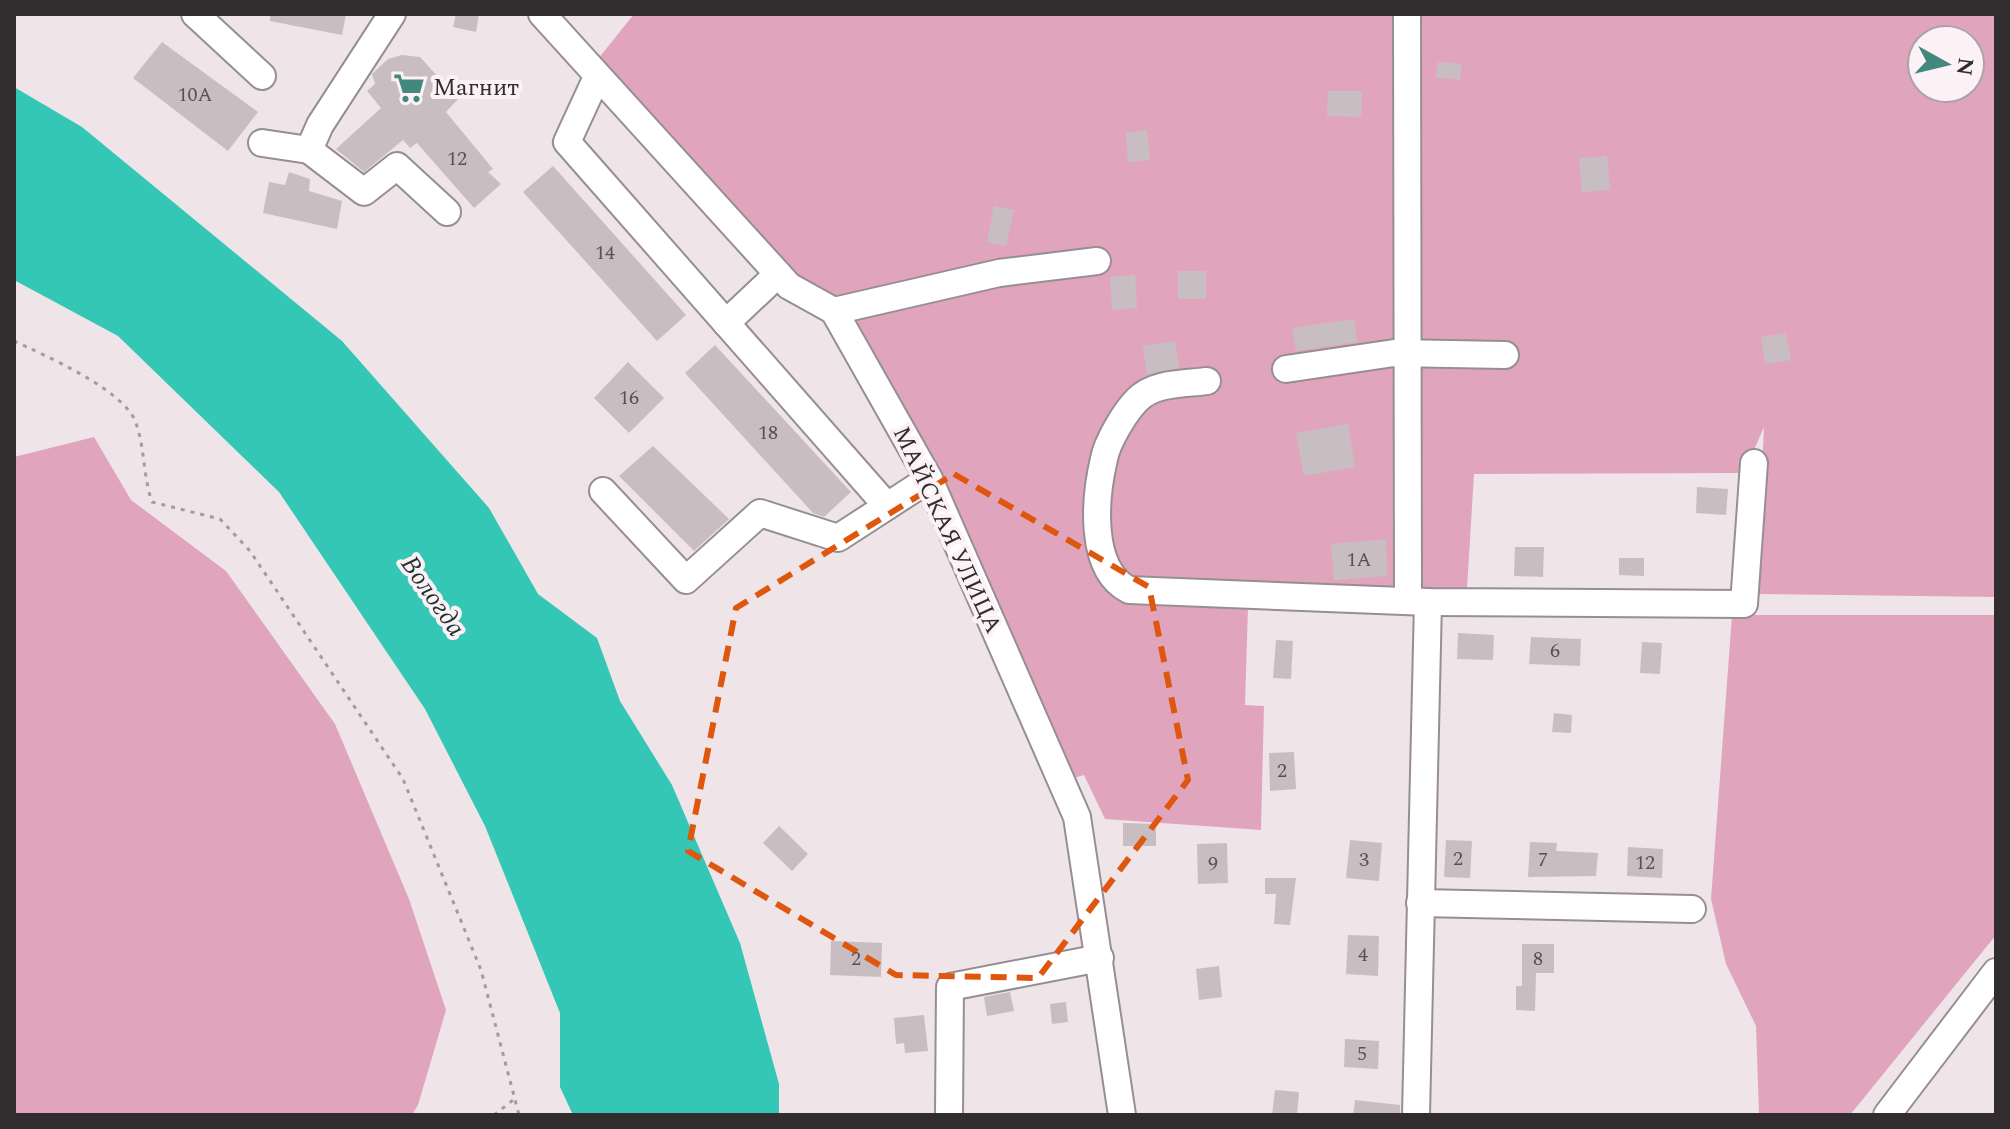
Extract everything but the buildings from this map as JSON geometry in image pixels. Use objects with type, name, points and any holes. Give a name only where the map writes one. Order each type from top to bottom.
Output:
[{"type":"street","points":[[195,14],[262,76]]},
{"type":"street","points":[[309,150],[320,125],[392,14]]},
{"type":"street","points":[[542,14],[789,286],[834,311],[999,273],[1097,261]]},
{"type":"street","points":[[1407,14],[1410,354],[1418,602],[1420,903],[1416,1115]]},
{"type":"street","points":[[597,77],[567,142],[887,506]]},
{"type":"street","points":[[262,143],[309,150],[364,192],[397,166],[447,212]]},
{"type":"street","points":[[726,323],[778,274]]},
{"type":"street","name":"МАЙСКАЯ УЛИЦА","points":[[834,311],[929,479],[1077,817],[1122,1115]]},
{"type":"street","points":[[1286,369],[1410,354],[1505,355]]},
{"type":"street","points":[[1207,381],[1160,387],[1138,399],[1104,456],[1098,521],[1102,551],[1111,577],[1129,590],[1418,602],[1744,604],[1754,463]]},
{"type":"street","points":[[603,491],[686,580],[760,513],[838,538],[929,479]]},
{"type":"street","points":[[1420,903],[1692,909]]},
{"type":"street","points":[[949,1115],[950,987],[1100,958]]},
{"type":"street","points":[[1887,1115],[1996,972]]},
{"type":"path","points":[[14,341],[87,375],[135,418],[145,453],[144,480],[152,502],[220,519],[250,551],[403,779],[481,970],[519,1115]]},
{"type":"path","points":[[494,1115],[514,1100]]},
{"type":"highlighted area","points":[[954,474],[1149,587],[1188,780],[1038,978],[896,975],[688,851],[736,608]]},
{"type":"shaded area","points":[[634,14],[1996,14],[1996,597],[1756,594],[1764,427],[1744,473],[1474,474],[1467,589],[1107,582],[1237,602],[1248,608],[1245,705],[1264,706],[1261,830],[1105,819],[1084,775],[1067,780],[834,297],[795,278],[598,59]]},
{"type":"shaded area","points":[[94,437],[131,500],[226,571],[335,724],[409,899],[446,1010],[418,1105],[412,1115],[14,1115],[14,457]]},
{"type":"shaded area","points":[[1732,615],[1996,615],[1996,935],[1850,1115],[1759,1115],[1756,1026],[1726,964],[1711,899]]},
{"type":"water","name":"Вологда","points":[[14,87],[82,127],[342,341],[489,508],[538,594],[597,638],[620,701],[672,785],[740,943],[779,1084],[779,1115],[573,1115],[560,1087],[560,1013],[485,826],[425,709],[279,492],[118,336],[14,280]]},
{"type":"place","name":"Магнит","points":[[409,88]]}]
